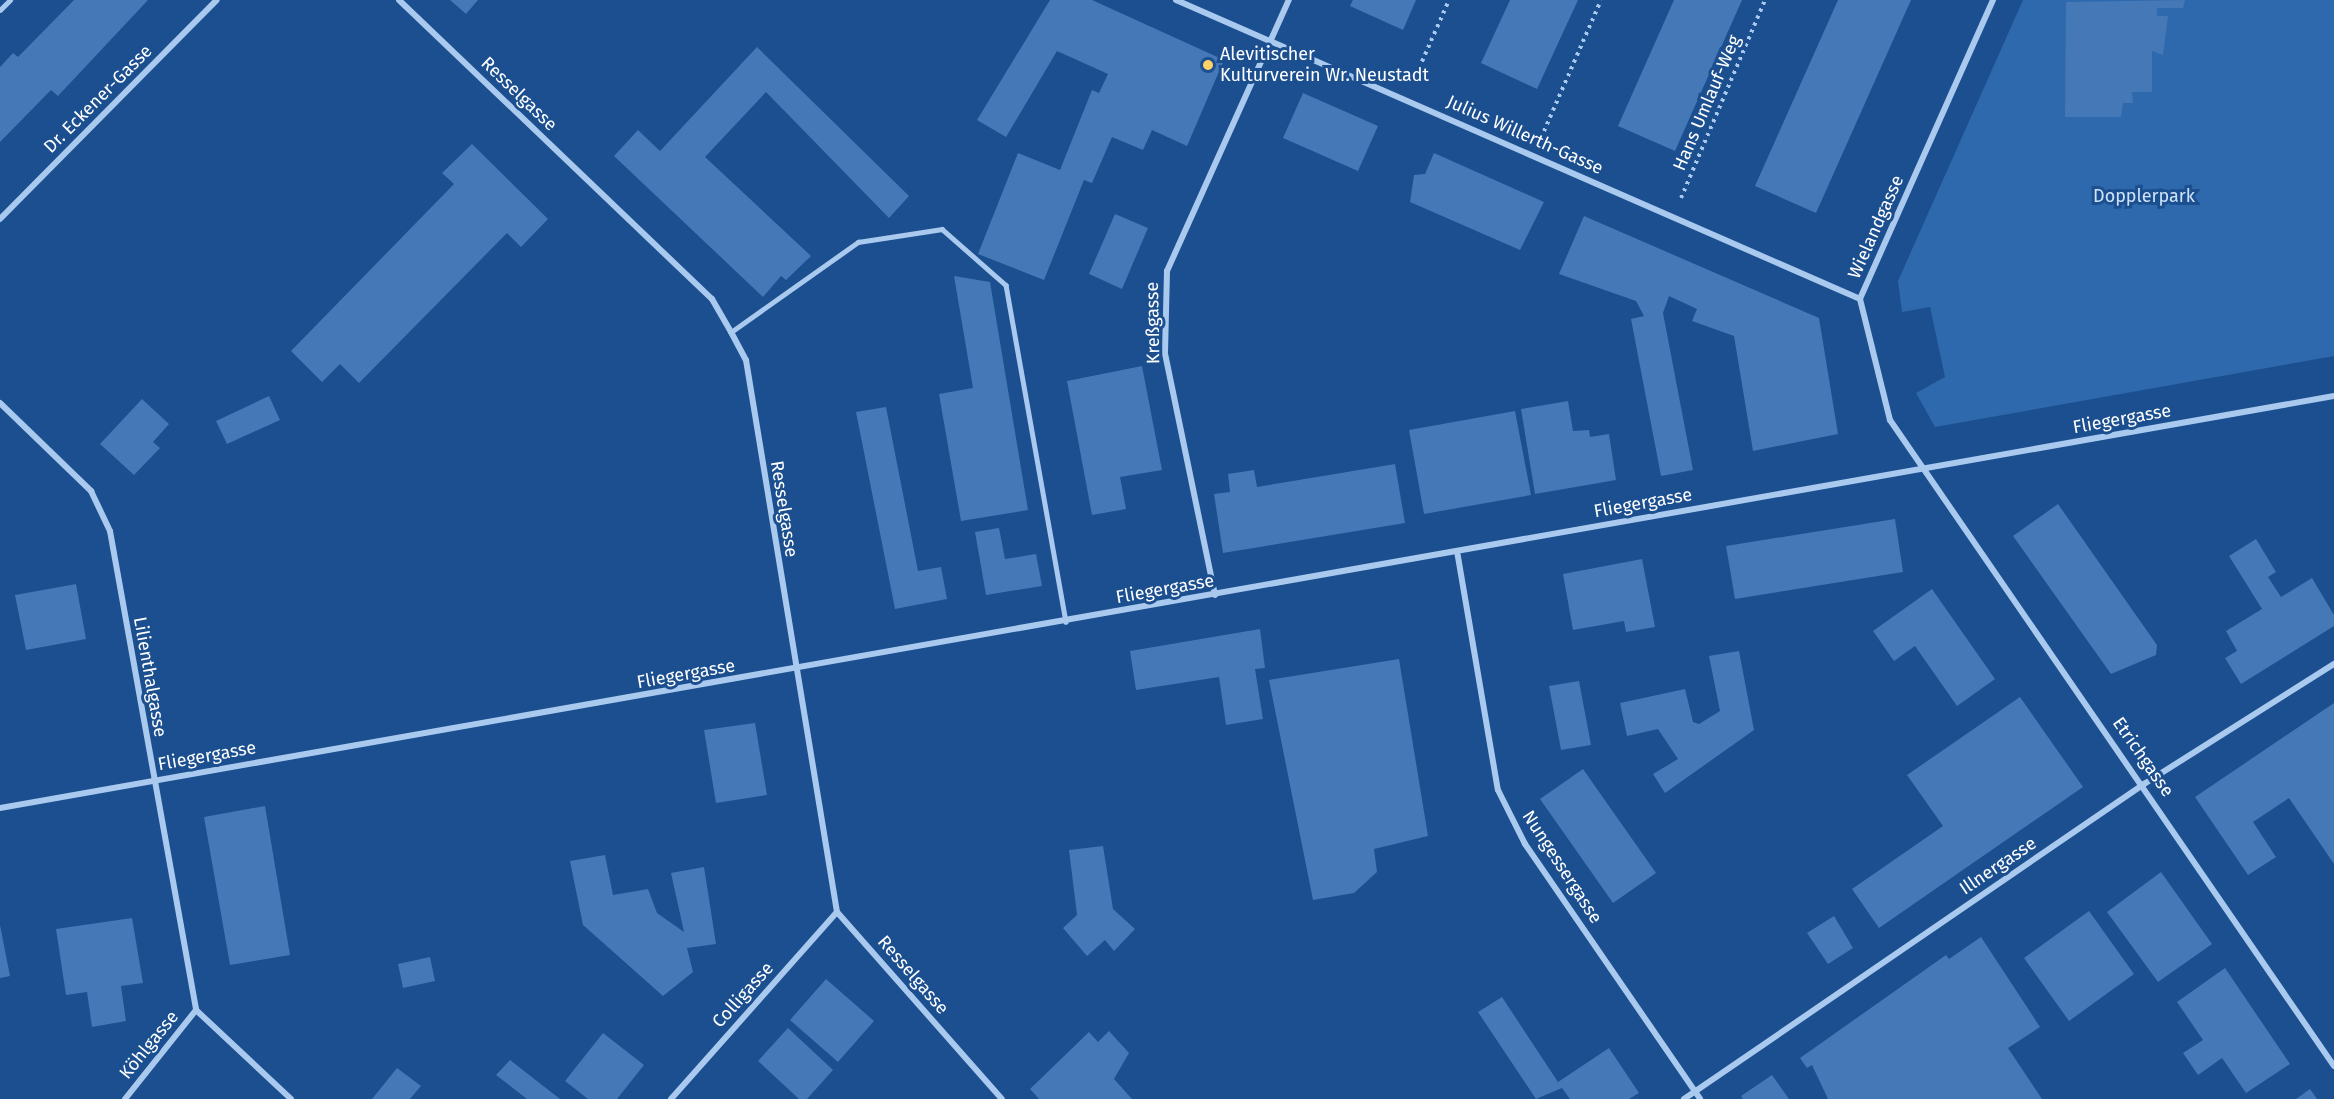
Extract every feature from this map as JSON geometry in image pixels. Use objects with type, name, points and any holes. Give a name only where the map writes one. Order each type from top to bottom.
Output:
[{"type":"street","name":"Dr. Eckener-Gasse","points":[[0,219],[217,0]]},
{"type":"street","name":"Julius Willerth-Gasse","points":[[1176,0],[1860,299]]},
{"type":"street","name":"Kreßgasse","points":[[1215,595],[1165,353],[1167,271],[1289,0]]},
{"type":"street","name":"Wielandgasse","points":[[1920,470],[1890,420],[1860,299],[1993,0]]},
{"type":"street","name":"Resselgasse","points":[[400,1],[712,299],[746,360],[795,670],[837,912],[1002,1099]]},
{"type":"street","name":"Fliegergasse","points":[[0,808],[795,670],[2334,396]]},
{"type":"street","name":"Lilienthalgasse","points":[[0,403],[91,492],[110,531],[152,780],[196,1011]]},
{"type":"street","name":"Etrichgasse","points":[[1920,470],[2144,784],[2334,1066]]},
{"type":"street","name":"Nungessergasse","points":[[1457,551],[1498,790],[1525,844],[1700,1099]]},
{"type":"street","name":"Illnergasse","points":[[1684,1099],[2144,784],[2334,664]]},
{"type":"street","name":"Colligasse","points":[[671,1099],[837,912]]},
{"type":"street","name":"Köhlgasse","points":[[125,1099],[196,1011]]},
{"type":"street","points":[[196,1011],[291,1099]]},
{"type":"lane","points":[[0,10],[10,0]]},
{"type":"lane","points":[[731,333],[858,242],[942,229],[1006,285],[1066,622]]},
{"type":"path","points":[[1406,99],[1449,0]]},
{"type":"path","points":[[1534,155],[1601,0]]},
{"type":"path","name":"Hans Umlauf-Weg","points":[[1672,216],[1765,0]]},
{"type":"green space","name":"Dopplerpark","points":[[2023,0],[2334,0],[2334,356],[1935,427],[1916,393],[1945,377],[1930,307],[1902,312],[1898,281]]},
{"type":"building","points":[[74,0],[148,0],[58,96],[51,90],[0,142],[0,67],[13,53],[18,57]]},
{"type":"building","points":[[450,0],[478,0],[466,14]]},
{"type":"building","points":[[1050,0],[1092,0],[1224,60],[1187,146],[1152,130],[1143,150],[1112,137],[1092,183],[1084,180],[1044,280],[978,254],[1018,153],[1060,170],[1092,90],[1099,93],[1108,74],[1057,51],[1006,137],[977,120]]},
{"type":"building","points":[[1353,0],[1416,0],[1403,30],[1350,6]]},
{"type":"building","points":[[1510,0],[1578,0],[1537,89],[1481,63]]},
{"type":"building","points":[[1674,0],[1742,0],[1675,151],[1618,126]]},
{"type":"building","points":[[1838,0],[1911,0],[1816,213],[1755,186]]},
{"type":"building","points":[[2185,0],[2183,8],[2157,8],[2157,16],[2168,16],[2163,55],[2152,51],[2152,92],[2132,92],[2133,103],[2123,103],[2121,117],[2065,117],[2066,2]]},
{"type":"building","points":[[757,47],[909,196],[889,218],[766,92],[705,157],[811,256],[786,280],[781,276],[763,297],[614,156],[638,130],[660,151]]},
{"type":"building","points":[[1303,93],[1378,126],[1358,171],[1283,138]]},
{"type":"building","points":[[472,144],[548,219],[521,247],[507,233],[359,383],[340,364],[322,382],[291,351],[454,184],[442,173]]},
{"type":"building","points":[[1434,153],[1544,202],[1520,250],[1410,202],[1414,175],[1425,174]]},
{"type":"building","points":[[1115,214],[1148,228],[1122,289],[1089,274]]},
{"type":"building","points":[[1584,216],[1819,318],[1838,434],[1753,451],[1734,336],[1692,321],[1697,309],[1669,296],[1663,313],[1693,470],[1661,476],[1631,319],[1644,316],[1636,301],[1559,274]]},
{"type":"building","points":[[954,276],[990,282],[1028,510],[961,521],[939,394],[973,388]]},
{"type":"building","points":[[1142,366],[1162,470],[1120,477],[1126,509],[1092,515],[1067,381]]},
{"type":"building","points":[[269,396],[280,420],[227,444],[216,421]]},
{"type":"building","points":[[142,399],[169,424],[153,442],[160,448],[134,475],[100,444]]},
{"type":"building","points":[[1568,401],[1573,431],[1589,430],[1590,437],[1609,434],[1616,480],[1535,494],[1521,409]]},
{"type":"building","points":[[886,407],[918,571],[941,567],[947,599],[895,609],[856,412]]},
{"type":"building","points":[[1515,411],[1531,495],[1424,514],[1409,430]]},
{"type":"building","points":[[1395,464],[1405,523],[1223,553],[1214,494],[1230,492],[1228,474],[1254,470],[1257,487]]},
{"type":"building","points":[[2058,504],[2157,645],[2156,655],[2111,674],[2013,536]]},
{"type":"building","points":[[1895,519],[1903,572],[1735,599],[1726,546]]},
{"type":"building","points":[[999,528],[1005,559],[1036,554],[1042,586],[986,595],[975,532]]},
{"type":"building","points":[[2256,539],[2276,572],[2268,577],[2281,597],[2312,578],[2334,615],[2334,626],[2241,684],[2225,658],[2237,651],[2226,631],[2262,609],[2229,556]]},
{"type":"building","points":[[1642,559],[1655,627],[1626,632],[1624,621],[1573,630],[1563,574]]},
{"type":"building","points":[[76,584],[86,639],[26,650],[15,595]]},
{"type":"building","points":[[1932,589],[1995,679],[1957,706],[1915,646],[1894,661],[1873,631]]},
{"type":"building","points":[[1260,629],[1265,668],[1255,669],[1263,719],[1226,725],[1219,677],[1136,690],[1130,651]]},
{"type":"building","points":[[1739,651],[1754,730],[1665,793],[1653,774],[1678,759],[1658,729],[1627,736],[1620,703],[1685,689],[1693,722],[1699,724],[1720,711],[1709,656]]},
{"type":"building","points":[[1399,659],[1428,836],[1374,849],[1377,872],[1354,893],[1313,900],[1269,680]]},
{"type":"building","points":[[1579,681],[1591,745],[1561,750],[1549,686]]},
{"type":"building","points":[[2020,697],[2083,787],[1879,928],[1852,889],[1943,826],[1907,775]]},
{"type":"building","points":[[2334,703],[2334,864],[2289,798],[2253,822],[2276,857],[2248,875],[2195,797]]},
{"type":"building","points":[[755,723],[767,795],[716,803],[704,730]]},
{"type":"building","points":[[1583,769],[1656,873],[1613,903],[1540,799]]},
{"type":"building","points":[[265,806],[290,955],[230,965],[204,817]]},
{"type":"building","points":[[1103,846],[1113,909],[1135,929],[1114,951],[1105,940],[1087,956],[1063,928],[1077,915],[1069,850]]},
{"type":"building","points":[[605,855],[613,895],[648,889],[657,913],[684,932],[671,873],[704,867],[716,944],[687,948],[693,972],[663,996],[583,925],[570,861]]},
{"type":"building","points":[[2161,872],[2212,944],[2158,982],[2107,912]]},
{"type":"building","points":[[2089,911],[2134,974],[2069,1021],[2024,958]]},
{"type":"building","points":[[1834,916],[1853,948],[1828,964],[1807,933]]},
{"type":"building","points":[[132,918],[143,983],[121,986],[126,1021],[92,1027],[87,992],[66,995],[56,929]]},
{"type":"building","points":[[0,925],[10,976],[0,978]]},
{"type":"building","points":[[1981,937],[2040,1027],[2008,1048],[2042,1099],[1828,1099],[1812,1065],[1807,1068],[1800,1058],[1946,955],[1949,959]]},
{"type":"building","points":[[430,957],[435,981],[403,988],[398,964]]},
{"type":"building","points":[[2225,968],[2290,1064],[2246,1093],[2222,1058],[2198,1075],[2183,1053],[2203,1040],[2177,1002]]},
{"type":"building","points":[[826,979],[874,1021],[838,1062],[790,1020]]},
{"type":"building","points":[[1502,997],[1558,1082],[1609,1048],[1639,1093],[1629,1099],[1570,1099],[1562,1088],[1536,1099],[1478,1012]]},
{"type":"building","points":[[788,1028],[833,1070],[807,1099],[799,1099],[758,1061]]},
{"type":"building","points":[[1109,1031],[1129,1053],[1114,1079],[1132,1099],[1039,1099],[1030,1089],[1089,1032],[1098,1042]]},
{"type":"building","points":[[603,1033],[644,1065],[617,1099],[588,1099],[565,1081]]},
{"type":"building","points":[[510,1060],[560,1099],[527,1099],[496,1075]]},
{"type":"building","points":[[397,1068],[421,1086],[410,1099],[372,1099]]},
{"type":"building","points":[[1772,1075],[1789,1099],[1743,1099],[1741,1096]]},
{"type":"building","points":[[2310,1089],[2317,1099],[2296,1099]]},
{"type":"place","name":"Alevitischer Kulturverein Wr. Neustadt","points":[[1208,65]]}]
